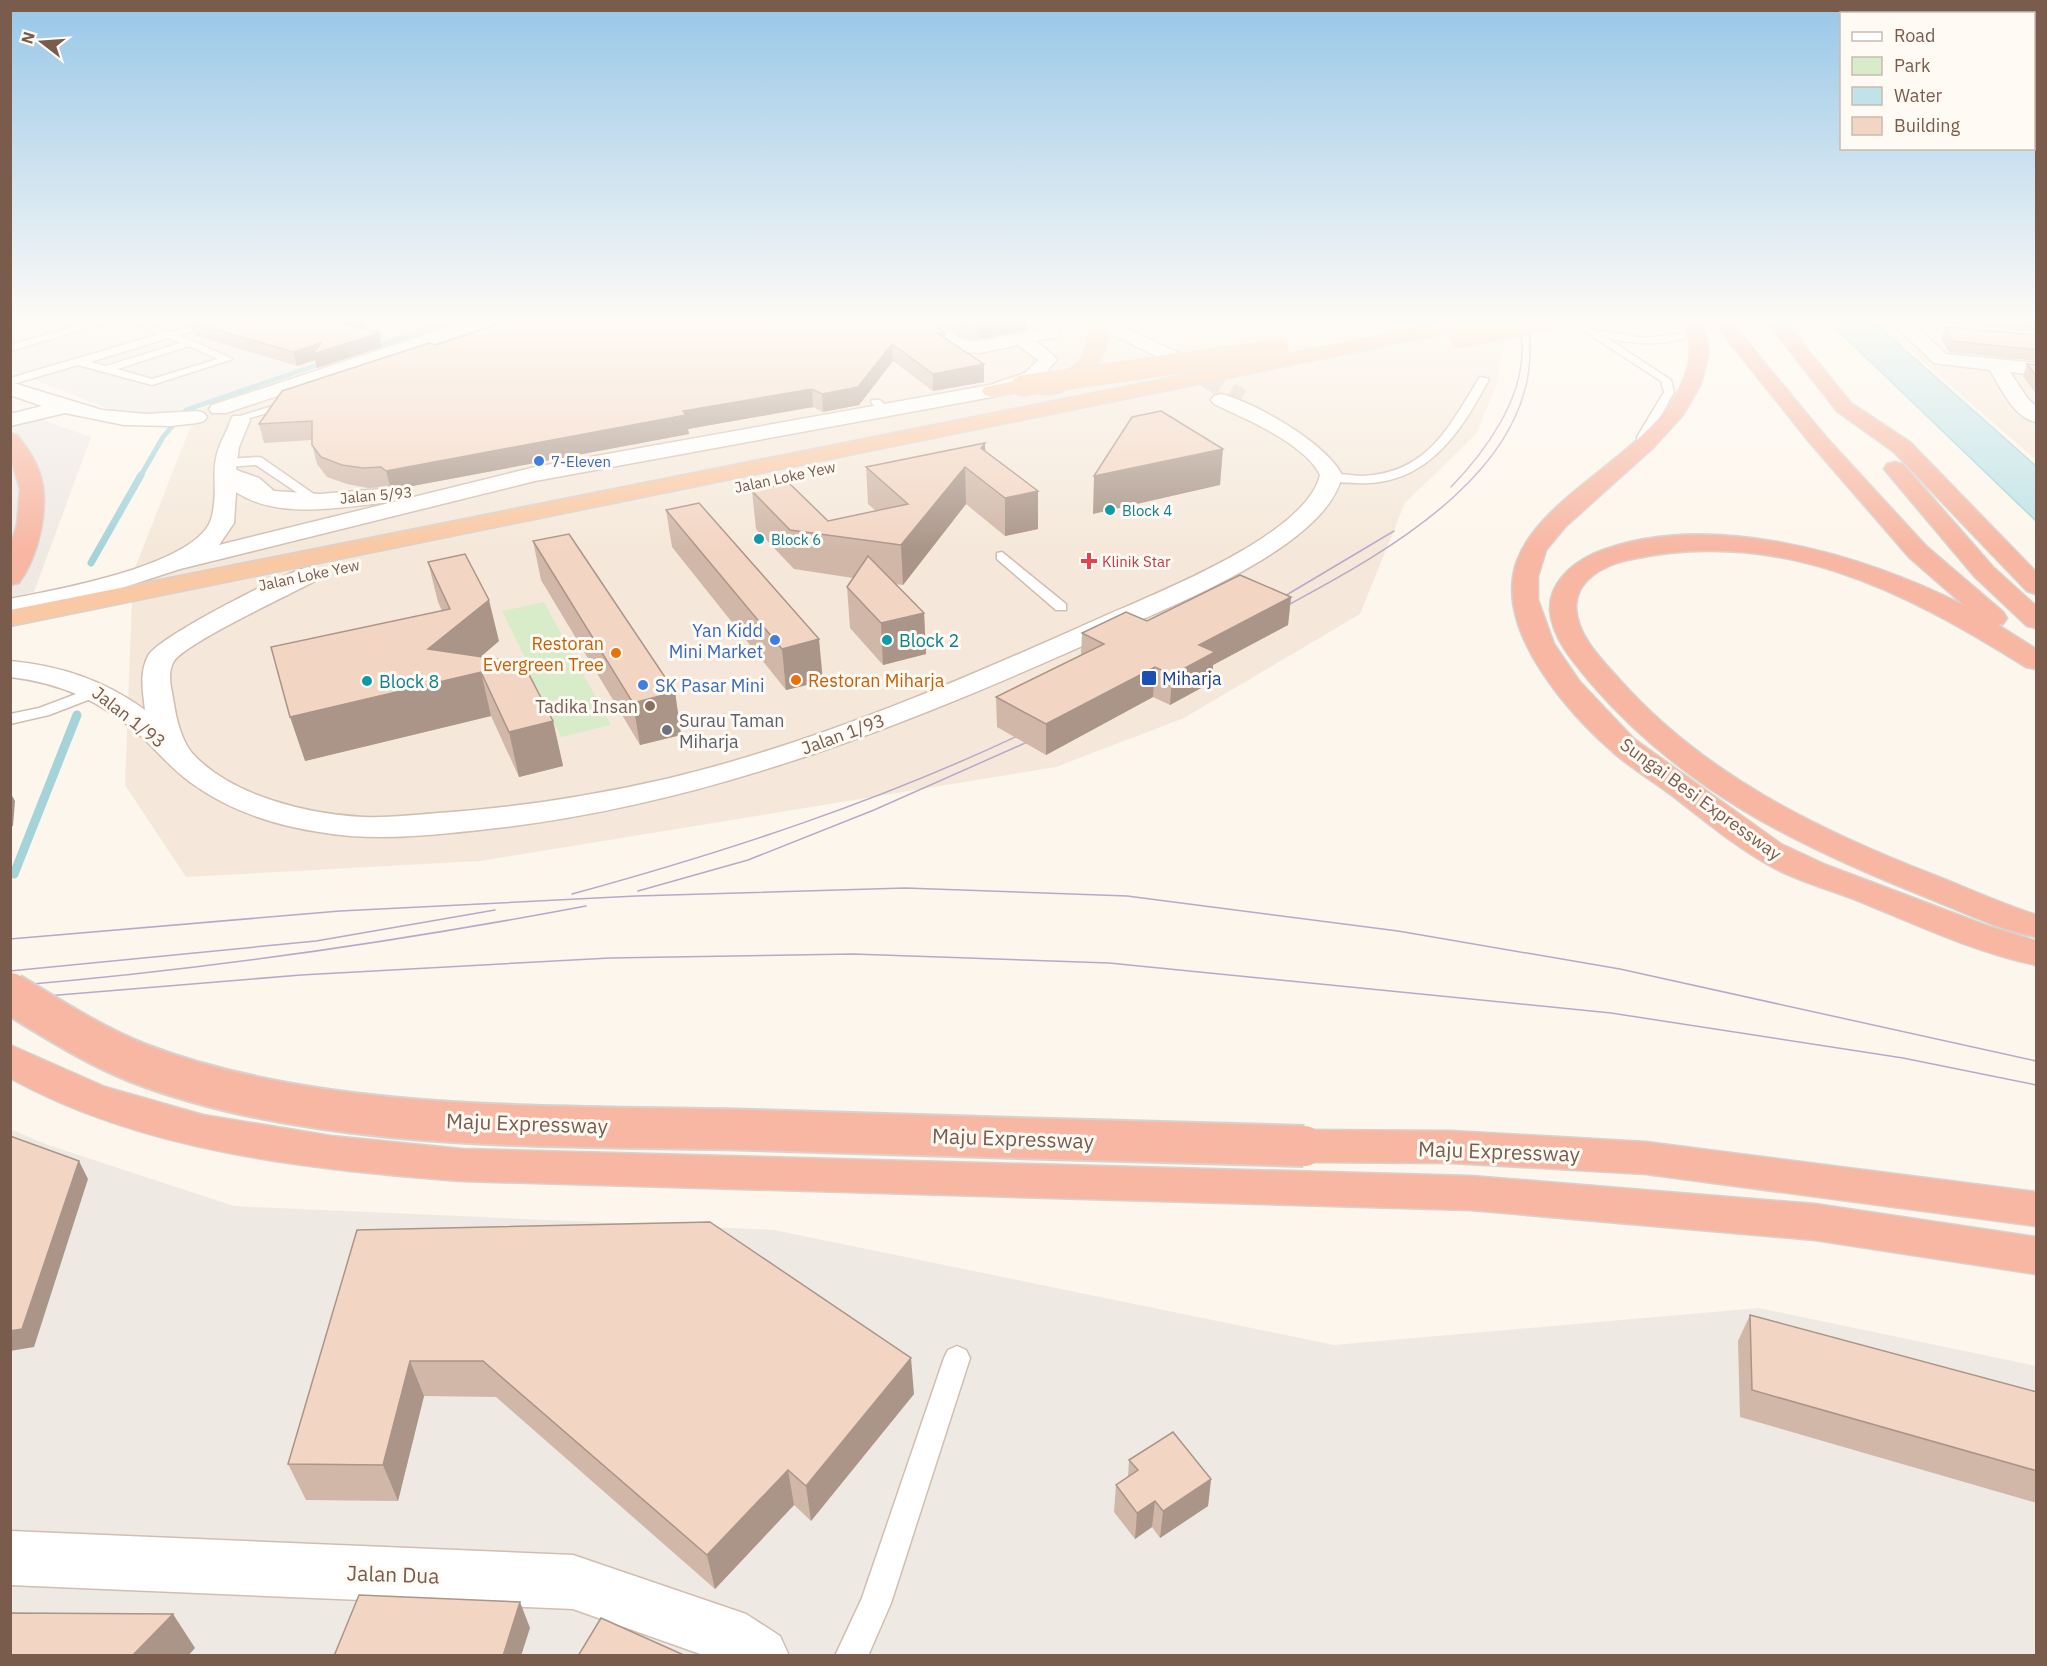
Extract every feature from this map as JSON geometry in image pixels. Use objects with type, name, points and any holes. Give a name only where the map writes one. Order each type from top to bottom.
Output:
[{"type":"highway","points":[[807,456],[838,438],[873,425],[1026,396]]},
{"type":"highway","name":"Jalan Loke Yew","points":[[10,618],[807,456],[1125,396]]},
{"type":"highway","name":"Jalan Loke Yew","points":[[10,638],[1159,396]]},
{"type":"highway","name":"Sungai Besi Expressway","points":[[1687,396],[1642,446],[1559,521],[1535,548],[1524,582],[1526,616],[1554,670],[1617,740],[1784,859],[1989,940],[2037,953]]},
{"type":"highway","points":[[1782,396],[1818,440],[1918,552],[2037,654]]},
{"type":"highway","points":[[1835,396],[1984,572],[2037,620]]},
{"type":"highway","points":[[1844,407],[1902,447],[2037,586]]},
{"type":"highway","points":[[10,439],[28,465],[32,513],[21,555],[10,578]]},
{"type":"highway","points":[[2037,662],[1951,610],[1878,578],[1818,558],[1759,546],[1698,541],[1634,549],[1601,559],[1571,579],[1563,606],[1574,643],[1614,694],[1675,753],[1755,806],[1855,857],[2037,926]]},
{"type":"highway","name":"Maju Expressway","points":[[10,993],[87,1040],[139,1062],[197,1082],[271,1099],[393,1116],[494,1123],[1304,1146],[1451,1148],[1646,1158],[2037,1209]]},
{"type":"highway","points":[[10,1059],[81,1094],[164,1122],[266,1144],[365,1158],[474,1165],[1284,1190],[1471,1193],[1660,1207],[1815,1222],[2037,1256]]},
{"type":"street","points":[[31,396],[97,423],[128,426],[189,421],[231,437]]},
{"type":"street","points":[[174,563],[218,533],[225,519],[231,437],[265,398],[279,396]]},
{"type":"street","points":[[10,607],[124,582],[174,563],[535,474],[765,433],[880,407],[946,396]]},
{"type":"street","points":[[2020,396],[2035,414]]},
{"type":"street","points":[[1221,400],[1248,407],[1312,452],[1329,467],[1332,478]]},
{"type":"street","points":[[10,416],[70,410]]},
{"type":"street","points":[[10,420],[70,410]]},
{"type":"street","name":"Jalan 5/93","points":[[231,437],[243,486],[258,494],[276,498],[315,499],[417,492],[535,474]]},
{"type":"street","name":"Jalan 1/93","points":[[10,669],[43,671],[100,690],[153,732],[200,775],[244,802],[305,822],[365,828],[464,822],[589,805],[747,767],[791,753],[893,716],[1011,669],[1227,569],[1281,535],[1327,491],[1332,478]]},
{"type":"street","name":"Jalan 1/93","points":[[175,754],[161,716],[155,675],[162,656],[186,638],[308,575]]},
{"type":"street","name":"Jalan Dua","points":[[10,1558],[573,1582],[726,1634],[760,1656]]},
{"type":"lane","points":[[1332,478],[1371,481],[1397,476],[1422,463],[1443,445],[1467,412],[1475,396]]},
{"type":"lane","points":[[1642,446],[1642,437],[1667,396]]},
{"type":"lane","points":[[231,437],[258,461],[315,499]]},
{"type":"lane","points":[[1002,556],[1061,607]]},
{"type":"lane","points":[[10,719],[43,712],[100,690]]},
{"type":"lane","points":[[851,1656],[876,1603],[957,1359]]},
{"type":"shaded area","points":[[75,396],[223,396],[141,422]]},
{"type":"shaded area","points":[[241,396],[1492,396],[1476,434],[1405,503],[1360,614],[1184,718],[1056,767],[480,861],[186,877],[125,785],[133,573],[197,410]]},
{"type":"shaded area","points":[[1962,396],[2036,396],[2036,460]]},
{"type":"shaded area","points":[[11,409],[91,437],[34,592],[11,597]]},
{"type":"shaded area","points":[[10,1129],[48,1145],[234,1206],[774,1230],[1334,1345],[1759,1308],[2036,1366],[2036,1655],[11,1655]]},
{"type":"green space","points":[[544,602],[611,725],[561,737],[533,682],[365,721],[358,698],[526,660],[502,611]]},
{"type":"water","points":[[1906,396],[1957,396],[2036,466],[2036,521]]},
{"type":"building","points":[[279,396],[772,396],[683,411],[686,415],[386,471],[381,467],[363,468],[342,465],[321,457],[312,445],[312,421],[259,424]]},
{"type":"building","points":[[1161,411],[1223,449],[1094,476],[1132,417]]},
{"type":"building","points":[[985,443],[981,448],[1038,491],[1005,498],[965,467],[901,545],[790,530],[752,491],[789,483],[828,521],[908,504],[866,467]]},
{"type":"building","points":[[699,503],[819,639],[782,649],[666,510]]},
{"type":"building","points":[[569,534],[675,692],[633,703],[533,541]]},
{"type":"building","points":[[465,554],[489,600],[428,649],[523,663],[553,721],[509,732],[481,672],[290,717],[271,647],[450,609],[428,562]]},
{"type":"building","points":[[868,556],[924,613],[881,623],[847,587]]},
{"type":"building","points":[[1240,575],[1291,597],[1199,645],[1215,652],[1172,675],[1155,667],[1046,724],[996,697],[1104,644],[1082,633],[1126,612],[1147,621]]},
{"type":"building","points":[[10,1136],[79,1161],[22,1329],[10,1331]]},
{"type":"building","points":[[710,1222],[911,1358],[806,1486],[788,1470],[707,1555],[483,1361],[410,1361],[383,1465],[288,1464],[357,1230]]},
{"type":"building","points":[[1750,1315],[2037,1392],[2037,1471],[1752,1390]]},
{"type":"building","points":[[1173,1432],[1211,1479],[1163,1511],[1155,1501],[1137,1513],[1116,1485],[1138,1470],[1129,1460]]},
{"type":"building","points":[[359,1595],[520,1602],[503,1656],[334,1656]]},
{"type":"building","points":[[10,1613],[173,1614],[132,1656],[10,1656]]},
{"type":"building","points":[[601,1618],[686,1656],[578,1656]]},
{"type":"waterway","points":[[140,477],[163,437],[186,410],[228,396]]},
{"type":"waterway","points":[[91,563],[141,475]]},
{"type":"waterway","points":[[14,874],[77,715]]},
{"type":"tunnel","points":[[1236,396],[1241,399]]},
{"type":"tram line","points":[[1451,487],[1488,442],[1513,396]]},
{"type":"tram line","points":[[1277,611],[1365,562],[1410,532],[1453,498],[1489,460],[1515,417],[1521,396]]},
{"type":"tram line","points":[[1273,603],[1394,531]]},
{"type":"tram line","points":[[572,894],[631,878],[804,823],[917,780],[1028,731]]},
{"type":"tram line","points":[[638,891],[748,860],[874,810],[1041,736]]},
{"type":"tram line","points":[[10,939],[340,911],[636,896],[905,888],[1127,896],[1398,931],[1620,969],[2036,1061]]},
{"type":"tram line","points":[[10,986],[155,972],[299,954],[586,906]]},
{"type":"tram line","points":[[10,971],[316,941],[495,910]]},
{"type":"tram line","points":[[10,999],[301,975],[610,958],[853,954],[1109,963],[1611,1013],[1903,1058],[2036,1085]]},
{"type":"place","name":"7-Eleven","points":[[539,461]]},
{"type":"place","name":"Block 4","points":[[1110,510]]},
{"type":"place","name":"Block 6","points":[[759,539]]},
{"type":"place","name":"Klinik Star","points":[[1089,561]]},
{"type":"place","name":"Yan Kidd Mini Market","points":[[775,640]]},
{"type":"place","name":"Block 2","points":[[887,640]]},
{"type":"place","name":"Restoran Evergreen Tree","points":[[616,653]]},
{"type":"place","name":"Miharja","points":[[1149,678]]},
{"type":"place","name":"Restoran Miharja","points":[[796,680]]},
{"type":"place","name":"Block 8","points":[[367,681]]},
{"type":"place","name":"SK Pasar Mini","points":[[643,685]]},
{"type":"place","name":"Tadika Insan","points":[[650,706]]},
{"type":"place","name":"Surau Taman Miharja","points":[[667,730]]}]
